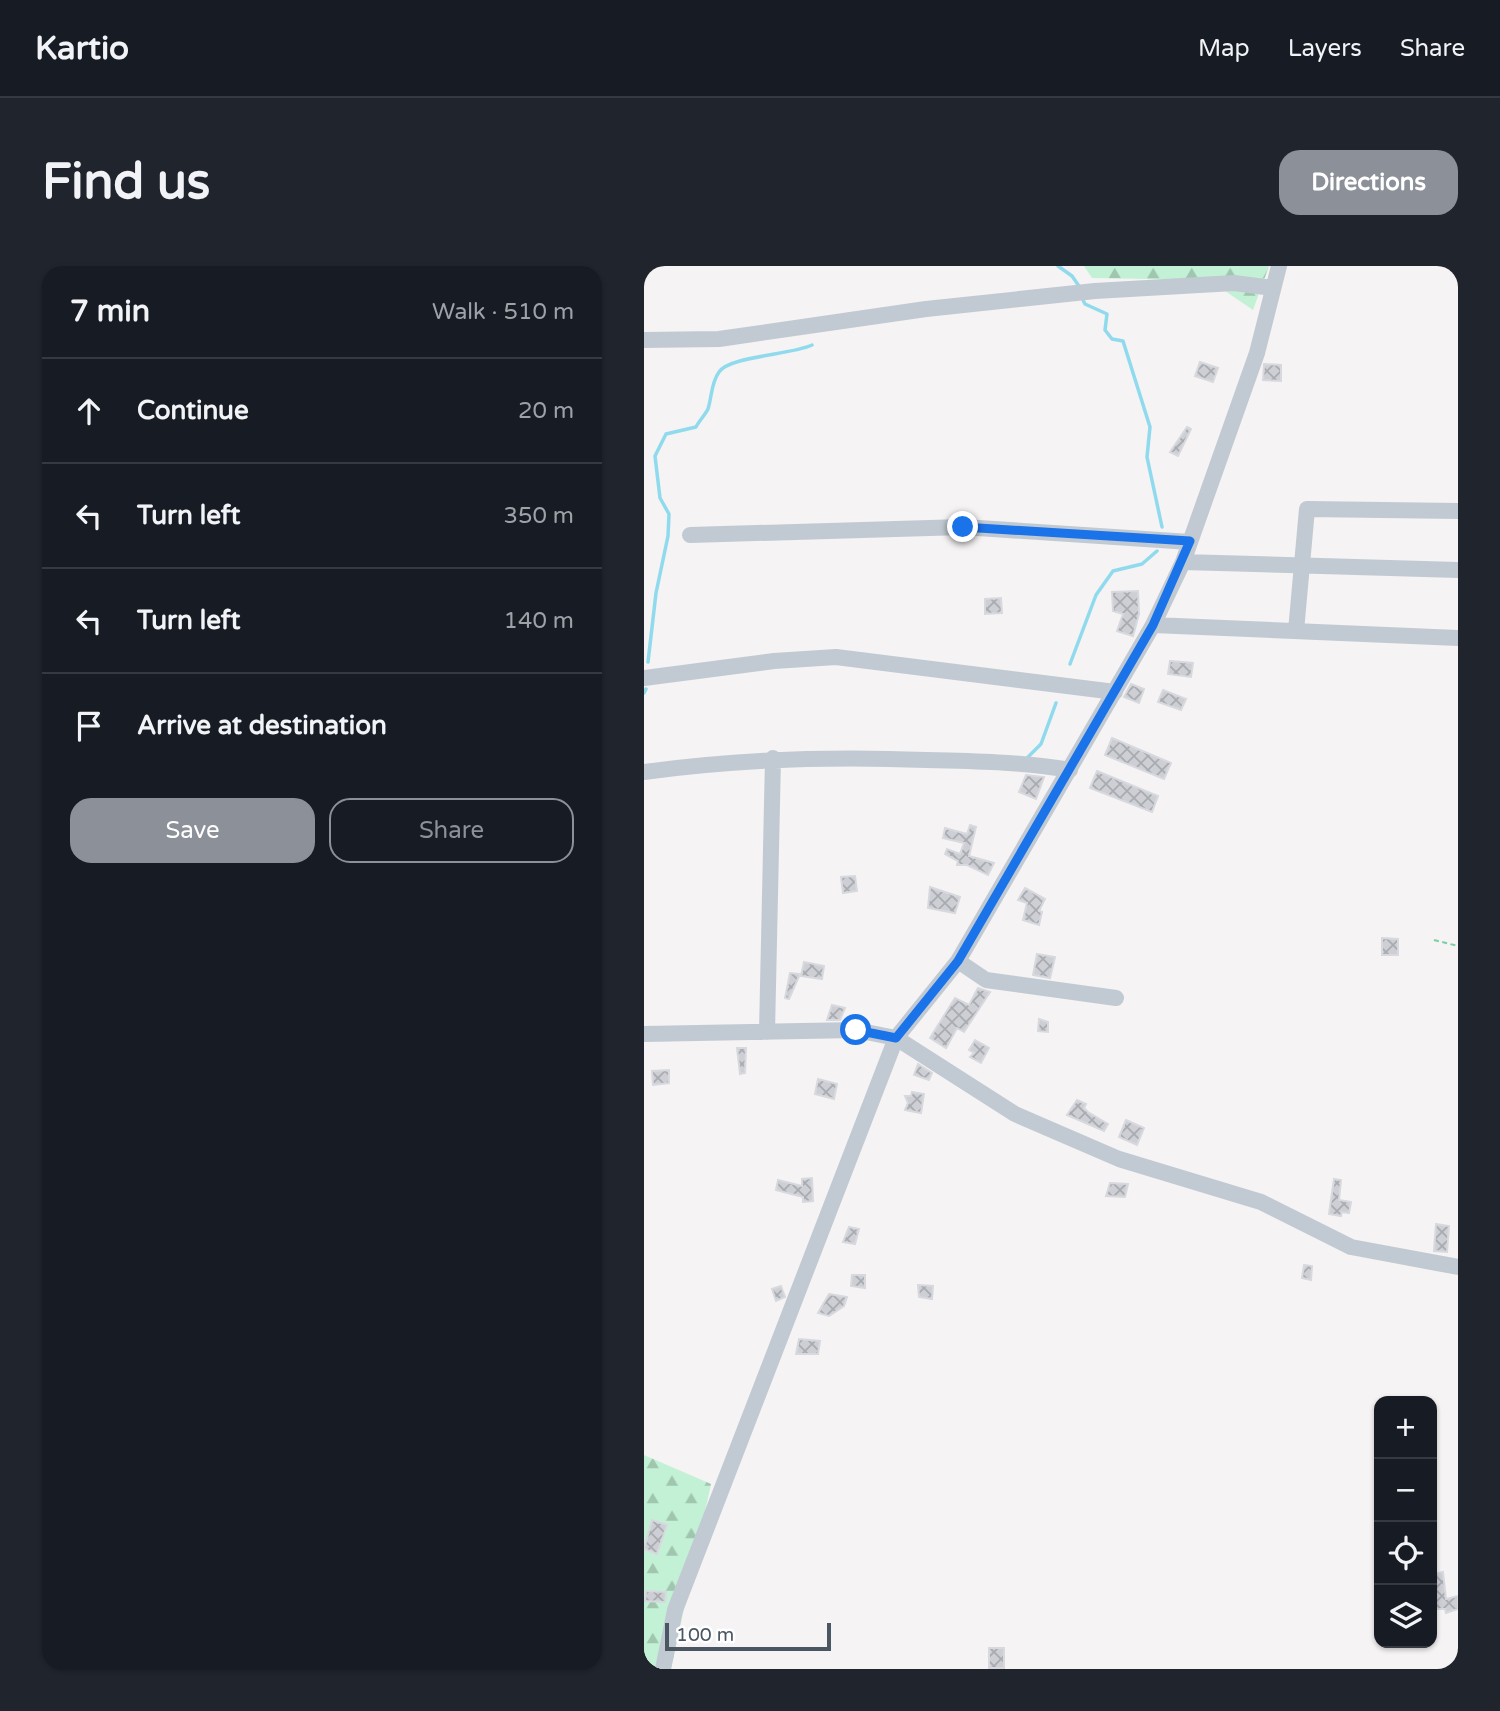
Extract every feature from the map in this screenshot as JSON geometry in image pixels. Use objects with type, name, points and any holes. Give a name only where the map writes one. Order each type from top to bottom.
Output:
[{"type":"street","points":[[663,1669],[675,1610],[896,1038],[958,961],[1153,625],[1182,562],[1257,353],[1279,266]]},
{"type":"street","points":[[644,340],[719,339],[926,309],[1095,291],[1234,283],[1273,288]]},
{"type":"street","points":[[1296,631],[1307,509],[1458,510]]},
{"type":"street","points":[[690,535],[963,527],[1190,541]]},
{"type":"street","points":[[1182,562],[1458,570]]},
{"type":"street","points":[[1153,625],[1458,638]]},
{"type":"street","points":[[644,678],[774,661],[836,657],[1115,692]]},
{"type":"street","points":[[644,772],[773,758],[984,761],[1070,770]]},
{"type":"street","points":[[767,1032],[773,758]]},
{"type":"street","points":[[958,961],[986,980],[1116,998]]},
{"type":"street","points":[[644,1034],[856,1030],[896,1038],[1015,1114],[1119,1159],[1261,1202],[1351,1247],[1458,1267]]},
{"type":"path","points":[[1434,940],[1458,946]]},
{"type":"green space","points":[[1084,266],[1269,266],[1253,310],[1209,280],[1092,278]]},
{"type":"green space","points":[[644,1455],[711,1484],[671,1669],[644,1669]]},
{"type":"building","points":[[1200,362],[1218,368],[1213,382],[1195,376]]},
{"type":"building","points":[[1264,364],[1281,365],[1281,381],[1263,380]]},
{"type":"building","points":[[1187,427],[1191,429],[1178,456],[1170,452]]},
{"type":"building","points":[[1138,591],[1139,614],[1133,636],[1117,631],[1123,614],[1113,611],[1112,592]]},
{"type":"building","points":[[1001,598],[1002,613],[985,614],[985,599]]},
{"type":"building","points":[[1170,661],[1193,663],[1191,677],[1168,674]]},
{"type":"building","points":[[1131,684],[1144,689],[1139,703],[1124,697]]},
{"type":"building","points":[[1163,690],[1186,699],[1181,710],[1158,702]]},
{"type":"building","points":[[1112,738],[1171,763],[1164,779],[1105,755]]},
{"type":"building","points":[[1097,771],[1158,796],[1152,812],[1090,788]]},
{"type":"building","points":[[1026,775],[1044,777],[1036,799],[1019,792]]},
{"type":"building","points":[[970,825],[976,827],[969,856],[994,863],[988,875],[967,865],[957,865],[958,861],[945,854],[947,849],[960,854],[964,843],[943,838],[945,828],[967,834]]},
{"type":"building","points":[[855,876],[857,891],[843,893],[841,877]]},
{"type":"building","points":[[930,887],[960,897],[955,913],[928,908]]},
{"type":"building","points":[[1025,888],[1045,899],[1039,911],[1042,912],[1039,925],[1023,920],[1027,903],[1018,900]]},
{"type":"building","points":[[1382,938],[1398,939],[1398,955],[1382,955]]},
{"type":"building","points":[[1037,954],[1055,957],[1050,978],[1033,975]]},
{"type":"building","points":[[804,962],[824,966],[822,979],[801,976]]},
{"type":"building","points":[[790,973],[800,974],[789,999],[785,998]]},
{"type":"building","points":[[978,988],[990,992],[964,1032],[957,1028],[946,1048],[930,1038],[955,998],[969,1005]]},
{"type":"building","points":[[832,1005],[845,1008],[840,1020],[827,1020]]},
{"type":"building","points":[[1039,1019],[1048,1022],[1048,1032],[1038,1031]]},
{"type":"building","points":[[975,1040],[989,1048],[981,1063],[970,1057],[974,1053],[969,1050]]},
{"type":"building","points":[[737,1048],[746,1048],[745,1073],[740,1074]]},
{"type":"building","points":[[918,1064],[932,1073],[929,1080],[914,1075]]},
{"type":"building","points":[[669,1070],[669,1083],[653,1085],[652,1071]]},
{"type":"building","points":[[818,1079],[837,1084],[834,1099],[815,1094]]},
{"type":"building","points":[[912,1092],[924,1094],[921,1113],[905,1110],[908,1103],[905,1096],[911,1096]]},
{"type":"building","points":[[1077,1100],[1086,1104],[1084,1108],[1088,1112],[1108,1124],[1104,1131],[1067,1115]]},
{"type":"building","points":[[1126,1120],[1144,1128],[1137,1145],[1119,1137]]},
{"type":"building","points":[[812,1178],[813,1201],[803,1202],[803,1197],[776,1190],[778,1180],[802,1186],[802,1179]]},
{"type":"building","points":[[1334,1179],[1341,1180],[1339,1200],[1351,1202],[1349,1213],[1342,1212],[1341,1216],[1329,1214]]},
{"type":"building","points":[[1110,1183],[1128,1184],[1125,1197],[1106,1196]]},
{"type":"building","points":[[1436,1224],[1449,1226],[1447,1252],[1434,1251]]},
{"type":"building","points":[[849,1227],[859,1229],[855,1244],[843,1242]]},
{"type":"building","points":[[1304,1265],[1312,1266],[1311,1280],[1302,1278]]},
{"type":"building","points":[[852,1275],[865,1275],[865,1288],[851,1286]]},
{"type":"building","points":[[918,1285],[933,1286],[932,1299],[919,1297]]},
{"type":"building","points":[[781,1286],[785,1297],[776,1301],[772,1289]]},
{"type":"building","points":[[829,1294],[847,1297],[844,1306],[829,1316],[818,1313]]},
{"type":"building","points":[[799,1339],[820,1341],[818,1354],[796,1354]]},
{"type":"building","points":[[652,1520],[667,1525],[657,1554],[644,1549]]},
{"type":"building","points":[[1443,1572],[1446,1599],[1458,1596],[1458,1609],[1446,1613],[1445,1609],[1437,1609],[1437,1573]]},
{"type":"building","points":[[646,1591],[666,1592],[665,1602],[645,1601]]},
{"type":"building","points":[[989,1648],[1004,1648],[1004,1668],[989,1668]]},
{"type":"waterway","points":[[1058,266],[1072,276],[1081,289]]},
{"type":"waterway","points":[[1081,296],[1085,304],[1107,314],[1105,330],[1112,339],[1123,341],[1150,427],[1147,457],[1162,527]]},
{"type":"waterway","points":[[648,662],[656,593],[668,536],[669,514],[660,498],[655,456],[666,434],[696,427],[708,409],[716,376],[725,367],[735,362],[812,345]]},
{"type":"waterway","points":[[1070,664],[1096,595],[1113,571],[1142,564],[1157,551]]},
{"type":"waterway","points":[[644,693],[646,689]]},
{"type":"waterway","points":[[1027,758],[1041,744],[1056,703]]},
{"type":"route","points":[[856,1030],[896,1038],[958,961],[1153,625],[1190,541],[963,527]]}]
